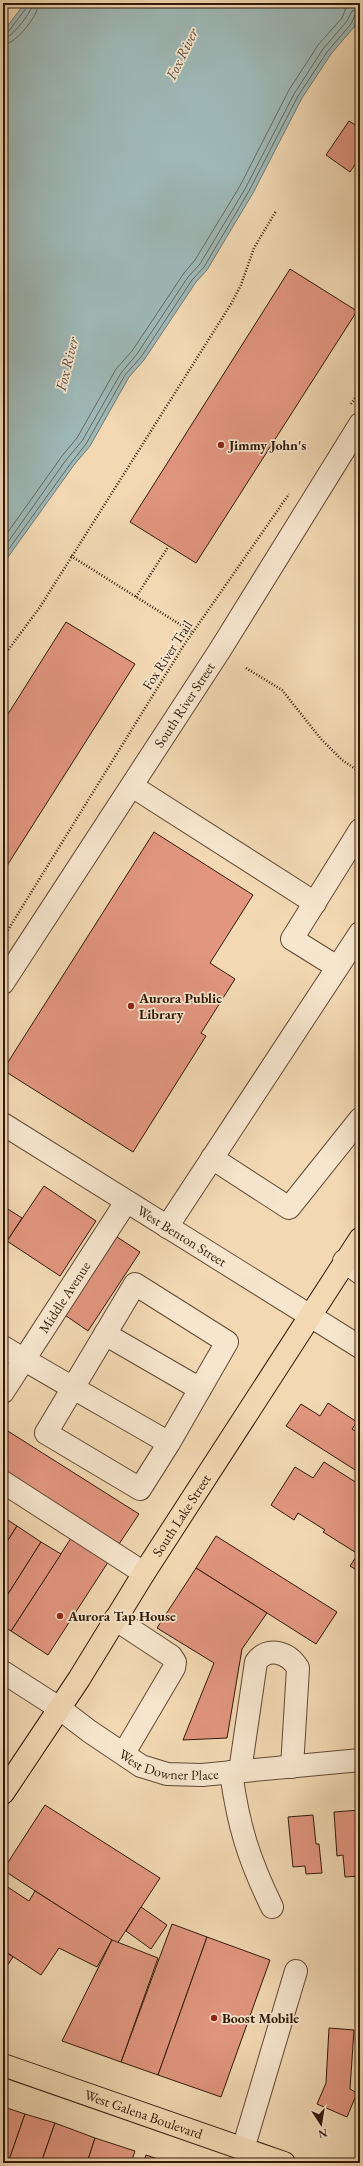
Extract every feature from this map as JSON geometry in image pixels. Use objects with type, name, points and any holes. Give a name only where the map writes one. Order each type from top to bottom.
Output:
[{"type":"main road","name":"South Lake Street","points":[[3,1793],[59,1708],[292,1342],[310,1316],[352,1267],[360,1239]]},
{"type":"main road","name":"West Galena Boulevard","points":[[3,2065],[284,2163]]},
{"type":"street","name":"South River Street","points":[[3,983],[220,650],[353,417]]},
{"type":"street","points":[[132,786],[314,903]]},
{"type":"street","points":[[338,967],[292,939],[360,830]]},
{"type":"street","points":[[167,1227],[360,933]]},
{"type":"street","points":[[212,1158],[289,1208],[360,1119]]},
{"type":"street","name":"West Benton Street","points":[[3,1124],[360,1347]]},
{"type":"street","name":"Middle Avenue","points":[[3,1392],[126,1202]]},
{"type":"street","points":[[135,1284],[227,1342],[169,1444],[140,1489],[46,1433],[105,1334],[135,1284]]},
{"type":"street","points":[[105,1334],[200,1389]]},
{"type":"street","points":[[3,1347],[169,1444]]},
{"type":"street","points":[[3,1482],[144,1573]]},
{"type":"street","points":[[115,1619],[171,1656],[175,1662],[174,1668],[124,1753]]},
{"type":"street","points":[[272,1907],[246,1848],[235,1802],[235,1772],[256,1662],[266,1652],[272,1651],[293,1661],[298,1668],[292,1767]]},
{"type":"street","name":"West Downer Place","points":[[3,1672],[59,1708],[89,1731],[124,1753],[141,1766],[167,1774],[202,1775],[360,1760]]},
{"type":"street","points":[[243,2148],[296,1971]]},
{"type":"path","points":[[3,656],[40,608],[71,556],[231,304],[241,285],[254,248],[276,211]]},
{"type":"path","points":[[353,417],[360,391]]},
{"type":"path","name":"Fox River Trail","points":[[3,938],[192,632],[292,489]]},
{"type":"path","points":[[136,597],[168,547]]},
{"type":"path","points":[[71,556],[192,632]]},
{"type":"path","points":[[246,668],[282,690],[321,739],[342,760],[360,772]]},
{"type":"water","name":"Fox River","points":[[25,3],[360,3],[360,14],[355,26],[331,54],[302,98],[253,193],[207,270],[196,282],[144,360],[129,377],[90,446],[74,465],[3,564],[3,32]]},
{"type":"building","points":[[349,121],[360,128],[360,157],[350,172],[326,155]]},
{"type":"building","points":[[290,269],[357,311],[196,563],[130,522]]},
{"type":"building","points":[[66,622],[135,664],[3,872],[3,722]]},
{"type":"building","name":"Aurora Public Library","points":[[154,832],[253,895],[210,963],[235,979],[201,1033],[206,1036],[133,1152],[3,1070]]},
{"type":"building","points":[[44,1186],[96,1221],[60,1276],[7,1241]]},
{"type":"building","points":[[3,1206],[22,1218],[7,1241],[3,1238]]},
{"type":"building","points":[[114,1235],[140,1252],[88,1331],[62,1313]]},
{"type":"building","points":[[328,1403],[357,1422],[352,1429],[360,1434],[360,1473],[286,1426],[301,1404],[320,1416]]},
{"type":"building","points":[[3,1428],[139,1514],[117,1547],[3,1474]]},
{"type":"building","points":[[324,1462],[360,1485],[360,1492],[355,1500],[360,1503],[360,1572],[350,1566],[358,1554],[323,1532],[325,1530],[298,1513],[294,1520],[271,1505],[295,1467],[313,1478]]},
{"type":"building","points":[[3,1517],[17,1526],[3,1548]]},
{"type":"building","points":[[17,1526],[41,1542],[3,1602],[3,1548]]},
{"type":"building","points":[[75,1532],[112,1556],[48,1655],[11,1631]]},
{"type":"building","points":[[216,1536],[337,1612],[316,1644],[196,1568]]},
{"type":"building","points":[[41,1542],[61,1554],[11,1631],[3,1626],[3,1602]]},
{"type":"building","points":[[196,1568],[267,1613],[242,1649],[227,1738],[183,1740],[214,1663],[157,1628]]},
{"type":"building","points":[[45,1805],[160,1878],[117,1944],[3,1870]]},
{"type":"building","points":[[360,1810],[360,1876],[345,1877],[343,1855],[337,1856],[334,1812]]},
{"type":"building","points":[[313,1815],[316,1844],[319,1844],[322,1873],[306,1874],[305,1866],[293,1867],[288,1817]]},
{"type":"building","points":[[3,1884],[29,1901],[35,1891],[112,1940],[97,1967],[59,1948],[41,1975],[3,1950]]},
{"type":"building","points":[[141,1907],[167,1925],[151,1949],[126,1931]]},
{"type":"building","points":[[172,1924],[207,1937],[158,2075],[121,2062]]},
{"type":"building","name":"Boost Mobile","points":[[207,1937],[270,1960],[221,2097],[158,2075]]},
{"type":"building","points":[[112,1940],[158,1958],[121,2062],[62,2041]]},
{"type":"building","points":[[3,1950],[13,1957],[3,1972]]},
{"type":"building","points":[[329,2028],[354,2030],[350,2089],[357,2093],[347,2117],[317,2104],[326,2083]]},
{"type":"building","points":[[4,2107],[25,2114],[8,2163],[3,2163]]},
{"type":"building","points":[[25,2114],[55,2123],[41,2163],[8,2163]]},
{"type":"building","points":[[55,2123],[95,2138],[87,2163],[41,2163]]},
{"type":"building","points":[[95,2138],[135,2151],[131,2163],[87,2163]]},
{"type":"building","points":[[146,2155],[170,2163],[143,2163]]},
{"type":"place","name":"Jimmy John's","points":[[221,445]]},
{"type":"place","name":"Aurora Public Library","points":[[131,1006]]},
{"type":"place","name":"Aurora Tap House","points":[[60,1616]]},
{"type":"place","name":"Boost Mobile","points":[[214,2018]]}]
